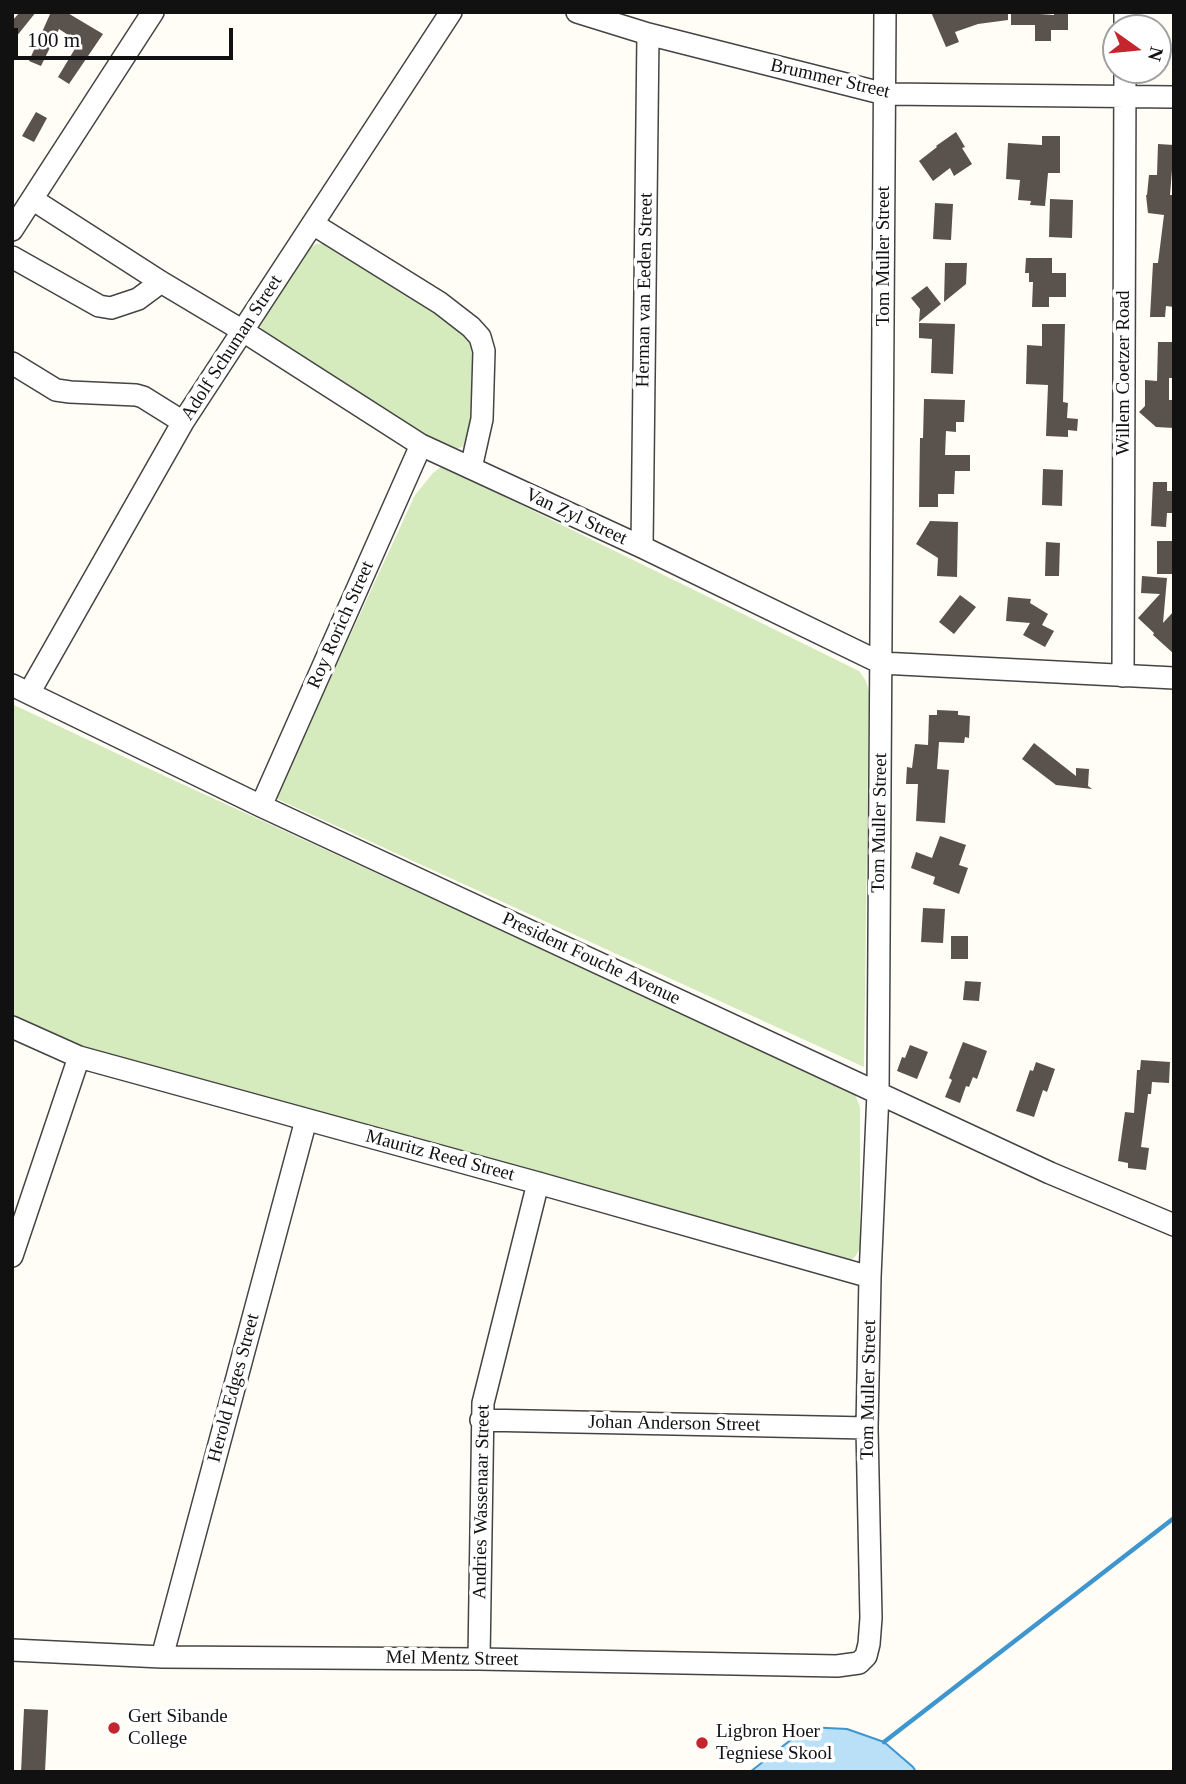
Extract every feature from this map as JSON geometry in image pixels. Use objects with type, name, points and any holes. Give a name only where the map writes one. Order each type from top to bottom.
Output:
[{"type":"street","points":[[12,230],[153,12]]},
{"type":"street","name":"Adolf Schuman Street","points":[[20,689],[183,422],[451,12]]},
{"type":"street","name":"Brummer Street","points":[[577,12],[648,34],[885,94],[1174,97]]},
{"type":"street","name":"Tom Muller Street","points":[[870,1634],[867,1428],[878,1093],[885,12]]},
{"type":"street","name":"Herman van Eeden Street","points":[[642,547],[648,34]]},
{"type":"street","name":"Willem Coetzer Road","points":[[1123,676],[1125,84]]},
{"type":"street","name":"Van Zyl Street","points":[[32,199],[421,444],[881,663],[1174,678]]},
{"type":"street","points":[[313,224],[440,303],[480,337],[484,351],[482,419],[471,468]]},
{"type":"street","points":[[12,257],[99,306],[111,308],[138,299],[161,282]]},
{"type":"street","points":[[12,363],[56,390],[136,395],[183,422]]},
{"type":"street","name":"Roy Rorich Street","points":[[261,806],[421,444]]},
{"type":"street","name":"President Fouche Avenue","points":[[20,689],[261,806],[1050,1173],[1174,1225]]},
{"type":"street","name":"Mauritz Reed Street","points":[[12,1027],[79,1057],[870,1277]]},
{"type":"street","points":[[12,1256],[79,1057]]},
{"type":"street","name":"Herold Edges Street","points":[[162,1657],[306,1120]]},
{"type":"street","name":"Andries Wassenaar Street","points":[[479,1659],[481,1420],[486,1384],[538,1183]]},
{"type":"street","name":"Johan Anderson Street","points":[[481,1420],[867,1428]]},
{"type":"street","name":"Mel Mentz Street","points":[[12,1650],[162,1657],[853,1665],[863,1661],[866,1656],[870,1634]]},
{"type":"green space","points":[[327,243],[451,321],[470,336],[477,352],[472,434],[465,446],[453,450],[421,436],[267,337],[260,326],[261,319],[307,250],[316,244]]},
{"type":"green space","points":[[442,466],[859,671],[869,692],[864,1067],[275,798],[415,495]]},
{"type":"green space","points":[[12,704],[854,1092],[860,1107],[860,1249],[854,1258],[845,1261],[88,1052],[12,1019]]},
{"type":"water","points":[[807,1727],[847,1729],[884,1742],[916,1772],[750,1772]]},
{"type":"building","points":[[20,12],[36,12],[12,42],[12,21]]},
{"type":"building","points":[[51,12],[66,12],[103,34],[69,84],[58,77],[79,42],[59,29],[41,66],[29,61]]},
{"type":"building","points":[[931,12],[1008,12],[1008,20],[978,24],[955,32],[959,42],[946,47]]},
{"type":"building","points":[[1011,12],[1054,15],[1054,12],[1068,12],[1068,30],[1051,30],[1051,41],[1035,41],[1035,25],[1011,25]]},
{"type":"building","points":[[36,112],[47,118],[34,142],[22,136]]},
{"type":"building","points":[[956,132],[972,164],[954,176],[950,168],[933,181],[919,161]]},
{"type":"building","points":[[1042,136],[1060,136],[1060,173],[1048,173],[1045,206],[1030,205],[1031,201],[1018,200],[1020,180],[1006,179],[1008,143],[1042,145]]},
{"type":"building","points":[[1158,144],[1174,145],[1170,195],[1174,195],[1174,307],[1166,306],[1165,317],[1150,317],[1153,263],[1158,263],[1164,215],[1148,213],[1146,195],[1149,175],[1157,175]]},
{"type":"building","points":[[1050,199],[1073,200],[1072,238],[1049,237]]},
{"type":"building","points":[[935,203],[953,204],[951,240],[933,239]]},
{"type":"building","points":[[1026,258],[1052,258],[1052,273],[1066,273],[1066,297],[1049,297],[1049,307],[1032,307],[1033,282],[1029,282],[1029,273],[1025,273]]},
{"type":"building","points":[[945,263],[967,263],[966,284],[944,302]]},
{"type":"building","points":[[927,286],[941,304],[919,322],[920,309],[911,298]]},
{"type":"building","points":[[919,323],[955,324],[953,374],[931,373],[932,339],[919,338]]},
{"type":"building","points":[[1042,324],[1065,324],[1063,402],[1068,403],[1067,418],[1078,419],[1077,431],[1068,430],[1068,437],[1046,436],[1048,385],[1026,384],[1027,345],[1042,346]]},
{"type":"building","points":[[1158,342],[1174,342],[1174,378],[1169,378],[1169,400],[1174,400],[1174,428],[1156,427],[1139,412],[1145,406],[1145,380],[1157,381]]},
{"type":"building","points":[[924,399],[965,400],[964,422],[956,422],[956,432],[946,431],[945,455],[970,455],[970,471],[955,471],[954,494],[938,494],[938,507],[919,507],[920,438],[923,438]]},
{"type":"building","points":[[1043,469],[1063,470],[1062,506],[1042,505]]},
{"type":"building","points":[[1153,482],[1167,482],[1167,491],[1174,491],[1174,513],[1167,513],[1166,527],[1151,526]]},
{"type":"building","points":[[930,521],[958,522],[957,577],[937,576],[938,558],[916,544]]},
{"type":"building","points":[[1157,541],[1173,541],[1173,574],[1157,574]]},
{"type":"building","points":[[1046,542],[1060,543],[1059,576],[1045,576]]},
{"type":"building","points":[[1142,576],[1167,578],[1163,623],[1174,611],[1174,654],[1138,618],[1160,594],[1141,593]]},
{"type":"building","points":[[960,595],[976,607],[954,634],[939,622]]},
{"type":"building","points":[[1008,597],[1031,599],[1030,603],[1048,614],[1042,625],[1054,631],[1045,647],[1023,635],[1030,623],[1006,621]]},
{"type":"building","points":[[937,710],[958,711],[958,715],[970,716],[969,738],[965,737],[964,743],[939,742],[937,769],[949,770],[945,823],[916,821],[918,784],[906,784],[907,767],[912,768],[915,744],[928,745],[929,715],[937,715]]},
{"type":"building","points":[[1034,743],[1076,776],[1076,768],[1089,769],[1088,786],[1092,789],[1056,785],[1022,759]]},
{"type":"building","points":[[940,836],[966,845],[959,865],[968,868],[959,894],[933,884],[935,877],[911,868],[916,852],[932,858]]},
{"type":"building","points":[[923,908],[945,909],[943,943],[921,942]]},
{"type":"building","points":[[951,936],[968,936],[968,959],[951,959]]},
{"type":"building","points":[[965,981],[981,982],[979,1001],[963,1000]]},
{"type":"building","points":[[963,1042],[987,1051],[977,1079],[973,1077],[969,1087],[966,1086],[960,1103],[945,1097],[952,1080],[949,1078]]},
{"type":"building","points":[[910,1045],[928,1052],[917,1079],[897,1071]]},
{"type":"building","points":[[1141,1060],[1170,1062],[1169,1083],[1152,1082],[1151,1094],[1148,1094],[1141,1147],[1149,1148],[1146,1170],[1128,1168],[1128,1163],[1118,1161],[1125,1112],[1134,1113],[1137,1070],[1140,1070]]},
{"type":"building","points":[[1036,1062],[1055,1069],[1047,1092],[1043,1090],[1034,1117],[1016,1111],[1030,1070],[1033,1071]]},
{"type":"building","points":[[24,1709],[48,1710],[45,1772],[21,1772]]},
{"type":"waterway","points":[[884,1742],[1174,1518]]},
{"type":"place","name":"Gert Sibande College","points":[[114,1728]]},
{"type":"place","name":"Ligbron Hoer Tegniese Skool","points":[[702,1743]]}]
